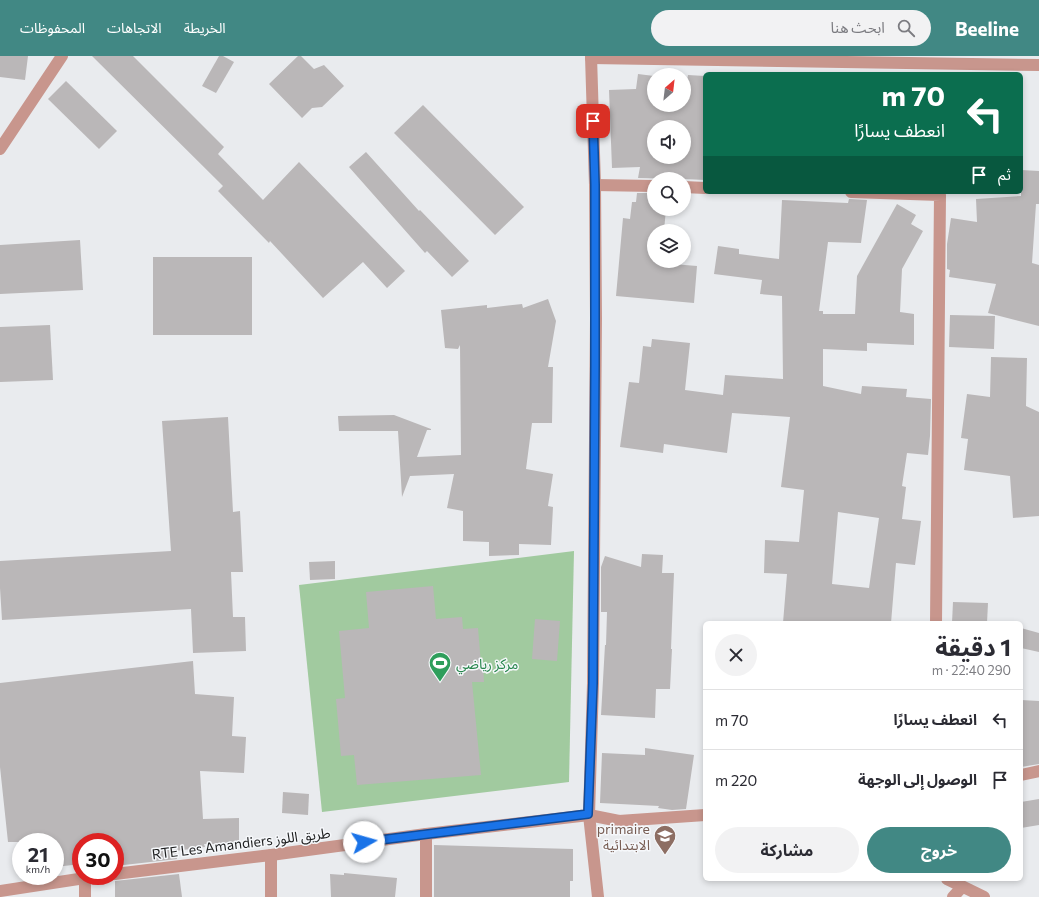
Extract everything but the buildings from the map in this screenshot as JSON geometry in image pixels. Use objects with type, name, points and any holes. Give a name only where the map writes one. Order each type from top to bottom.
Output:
[{"type":"street","points":[[0,149],[62,56]]},
{"type":"street","points":[[598,897],[588,814],[593,675],[596,318],[595,185],[591,57],[1039,65]]},
{"type":"street","points":[[595,185],[647,186]]},
{"type":"street","points":[[691,187],[703,188]]},
{"type":"street","points":[[910,194],[940,195],[936,621]]},
{"type":"street","points":[[1023,775],[1039,771]]},
{"type":"street","name":"RTE Les Amandiers طريق اللوز","points":[[124,873],[588,814],[619,821],[703,815]]},
{"type":"street","points":[[426,834],[426,897]]},
{"type":"street","points":[[271,855],[271,897]]},
{"type":"street","points":[[0,891],[72,880]]},
{"type":"street","points":[[951,881],[984,897]]},
{"type":"street","points":[[84,885],[85,897]]},
{"type":"street","points":[[953,897],[962,887]]},
{"type":"green space","name":"مركز رياضي","points":[[574,551],[569,782],[322,812],[299,585]]},
{"type":"place","name":"مركز رياضي","points":[[440,682]]},
{"type":"place","name":"primaire الابتدائية","points":[[665,856]]},
{"type":"route","points":[[364,842],[588,814],[593,683],[596,318],[593,121]]}]
